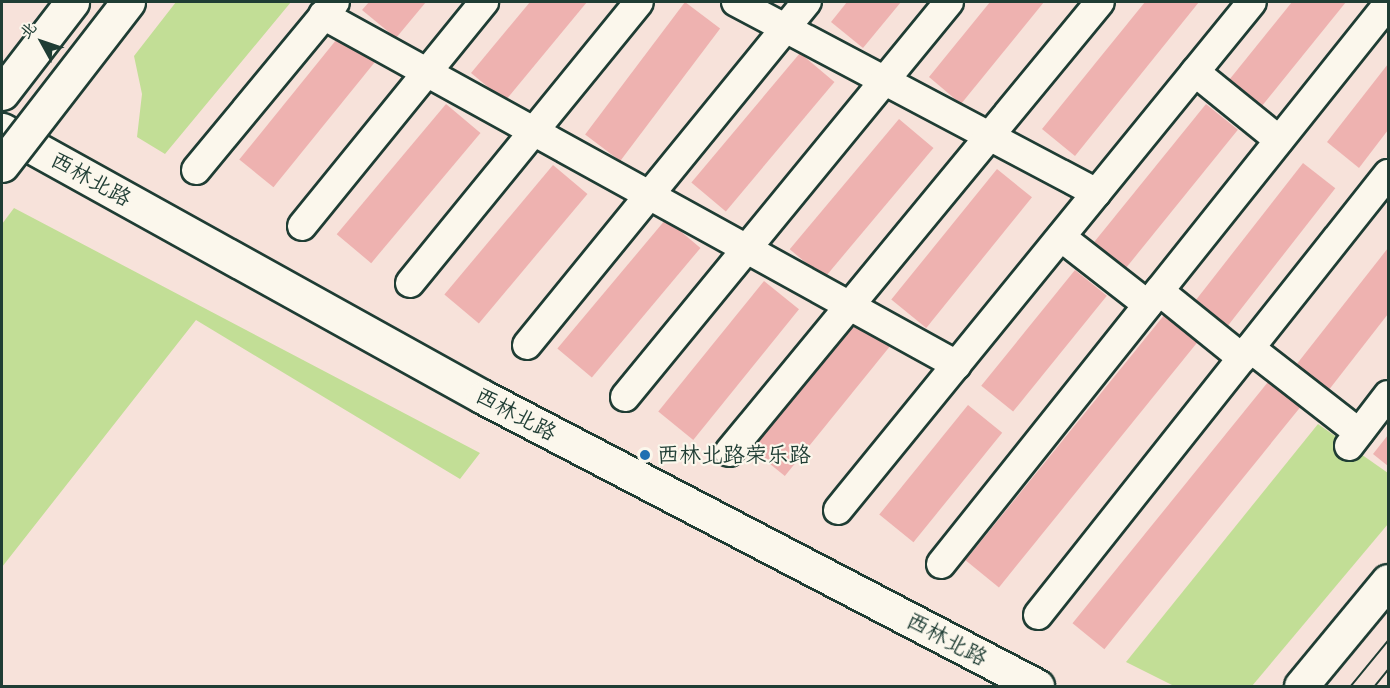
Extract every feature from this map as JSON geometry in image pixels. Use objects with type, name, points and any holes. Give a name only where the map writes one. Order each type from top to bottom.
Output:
[{"type":"main road","points":[[2,93],[72,2]]},
{"type":"main road","points":[[2,165],[128,2]]},
{"type":"main road","name":"西林北路","points":[[2,130],[483,397],[1037,687]]},
{"type":"main road","points":[[1301,687],[1389,581]]},
{"type":"street","points":[[302,226],[484,2]]},
{"type":"street","points":[[410,283],[639,2]]},
{"type":"street","points":[[736,2],[1097,193]]},
{"type":"street","points":[[527,345],[807,2]]},
{"type":"street","points":[[625,397],[949,2]]},
{"type":"street","points":[[729,452],[851,307],[1100,2]]},
{"type":"street","points":[[838,510],[1252,2]]},
{"type":"street","points":[[941,564],[1389,4]]},
{"type":"street","points":[[196,170],[329,8],[427,72],[957,365]]},
{"type":"street","points":[[1195,72],[1279,140]]},
{"type":"street","points":[[1038,615],[1246,353],[1384,188]]},
{"type":"street","points":[[1061,237],[1154,298],[1246,353],[1354,439],[1389,395]]},
{"type":"green space","points":[[176,2],[291,2],[165,154],[137,137],[142,94],[134,56]]},
{"type":"green space","points":[[14,208],[480,453],[460,479],[196,320],[2,567],[2,224]]},
{"type":"green space","points":[[1318,424],[1388,473],[1388,524],[1252,686],[1174,686],[1126,662]]},
{"type":"building","points":[[369,2],[426,2],[396,38],[362,10]]},
{"type":"building","points":[[530,2],[587,2],[505,101],[471,73]]},
{"type":"building","points":[[685,2],[720,28],[620,161],[585,135]]},
{"type":"building","points":[[847,2],[901,2],[863,48],[831,22]]},
{"type":"building","points":[[990,2],[1044,2],[961,104],[929,77]]},
{"type":"building","points":[[1145,2],[1199,2],[1075,156],[1042,129]]},
{"type":"building","points":[[1292,2],[1346,2],[1257,112],[1225,85]]},
{"type":"building","points":[[345,29],[379,57],[273,187],[239,160]]},
{"type":"building","points":[[800,53],[834,82],[726,211],[691,182]]},
{"type":"building","points":[[1388,64],[1388,130],[1359,168],[1327,142]]},
{"type":"building","points":[[446,104],[480,133],[371,263],[337,234]]},
{"type":"building","points":[[1206,104],[1238,130],[1121,274],[1090,248]]},
{"type":"building","points":[[899,119],[933,148],[824,278],[790,249]]},
{"type":"building","points":[[1303,163],[1335,188],[1221,334],[1189,309]]},
{"type":"building","points":[[553,165],[587,194],[479,323],[444,294]]},
{"type":"building","points":[[997,169],[1032,197],[926,328],[891,300]]},
{"type":"building","points":[[666,219],[700,248],[592,377],[557,348]]},
{"type":"building","points":[[1388,248],[1388,314],[1321,400],[1289,374]]},
{"type":"building","points":[[1075,270],[1107,296],[1013,412],[981,386]]},
{"type":"building","points":[[764,281],[799,309],[693,440],[658,412]]},
{"type":"building","points":[[1165,314],[1198,341],[999,587],[966,560]]},
{"type":"building","points":[[857,317],[891,345],[785,476],[751,448]]},
{"type":"building","points":[[1272,377],[1304,403],[1104,649],[1073,623]]},
{"type":"building","points":[[968,405],[1002,433],[913,542],[879,515]]},
{"type":"building","points":[[1388,435],[1388,466],[1373,454]]},
{"type":"tram line","points":[[1351,686],[1388,641]]},
{"type":"tram line","points":[[1375,686],[1388,670]]},
{"type":"place","name":"西林北路荣乐路","points":[[645,455]]}]
